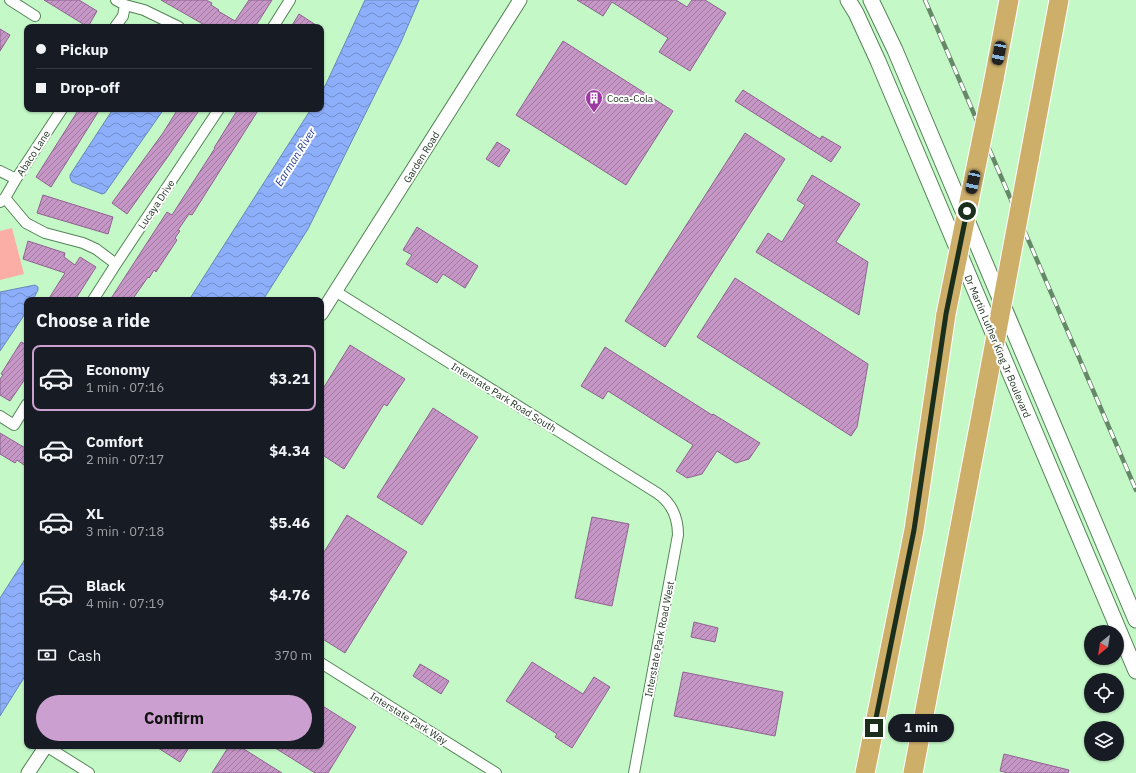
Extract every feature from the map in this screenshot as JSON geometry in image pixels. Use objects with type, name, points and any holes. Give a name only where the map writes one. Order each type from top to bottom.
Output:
[{"type":"highway","points":[[864,773],[914,530],[946,314],[1009,0]]},
{"type":"highway","points":[[914,773],[1059,0]]},
{"type":"main road","name":"Dr Martin Luther King Jr Boulevard","points":[[848,0],[856,13],[878,61],[1136,671]]},
{"type":"main road","name":"Dr Martin Luther King Jr Boulevard","points":[[871,0],[895,50],[1136,620]]},
{"type":"main road","points":[[1039,442],[1057,460],[1096,555],[1103,560],[1112,562]]},
{"type":"street","points":[[10,0],[36,16]]},
{"type":"street","points":[[275,24],[290,0]]},
{"type":"street","name":"Garden Road","points":[[324,309],[520,0]]},
{"type":"street","points":[[117,24],[122,16],[121,2],[144,10],[173,24]]},
{"type":"street","name":"Abaco Lane","points":[[2,199],[60,112]]},
{"type":"street","name":"Lucaya Drive","points":[[95,297],[217,112]]},
{"type":"street","points":[[0,171],[16,179]]},
{"type":"street","points":[[2,199],[26,223],[45,233],[83,243],[96,249],[116,264]]},
{"type":"street","name":"Interstate Park Road South","points":[[335,291],[657,493],[671,506]]},
{"type":"street","points":[[0,416],[14,425],[24,409]]},
{"type":"street","name":"Interstate Park Road West","points":[[634,773],[678,535],[677,520],[671,506]]},
{"type":"street","name":"Interstate Park Way","points":[[324,665],[496,773]]},
{"type":"street","points":[[28,773],[44,749]]},
{"type":"street","points":[[51,749],[89,773]]},
{"type":"shaded area","points":[[12,228],[24,274],[0,280],[0,231]]},
{"type":"water","name":"Earman River","points":[[365,0],[419,0],[401,42],[308,229],[265,297],[191,297],[309,112],[324,112],[324,88]]},
{"type":"water","points":[[111,112],[162,112],[105,193],[102,194],[72,182],[70,175]]},
{"type":"water","points":[[35,285],[38,287],[34,297],[24,297],[24,315],[0,351],[0,292]]},
{"type":"water","points":[[24,561],[24,678],[0,716],[0,598]]},
{"type":"building","points":[[44,0],[79,0],[97,11],[90,24],[83,24]]},
{"type":"building","points":[[161,0],[206,0],[212,3],[211,5],[219,10],[218,11],[235,21],[249,0],[272,0],[257,24],[203,24]]},
{"type":"building","points":[[577,0],[676,0],[687,7],[692,0],[705,0],[726,13],[690,71],[659,52],[668,38],[612,2],[603,16]]},
{"type":"building","points":[[299,14],[314,24],[293,24]]},
{"type":"building","points":[[0,29],[10,35],[0,51]]},
{"type":"building","name":"Coca-Cola","points":[[563,41],[673,111],[626,185],[516,115]]},
{"type":"building","points":[[743,90],[820,139],[822,136],[841,147],[831,162],[735,101]]},
{"type":"building","points":[[77,112],[98,112],[51,187],[36,177]]},
{"type":"building","points":[[176,112],[198,112],[127,214],[112,203],[163,133]]},
{"type":"building","points":[[236,112],[257,112],[192,215],[189,214],[178,230],[180,231],[175,238],[177,240],[156,272],[154,270],[134,297],[112,297],[167,212],[172,215]]},
{"type":"building","points":[[745,133],[785,159],[665,347],[625,321]]},
{"type":"building","points":[[497,142],[510,150],[499,167],[486,159]]},
{"type":"building","points":[[812,175],[860,204],[836,242],[868,262],[859,315],[756,252],[768,233],[782,242],[805,205],[797,200]]},
{"type":"building","points":[[43,195],[113,217],[108,234],[37,213]]},
{"type":"building","points":[[417,227],[478,266],[465,288],[443,274],[437,283],[406,264],[412,255],[403,250]]},
{"type":"building","points":[[28,241],[65,253],[64,257],[75,265],[80,257],[96,267],[77,297],[50,297],[65,273],[23,259]]},
{"type":"building","points":[[735,278],[868,364],[857,427],[851,436],[697,337]]},
{"type":"building","points":[[21,342],[24,344],[24,380],[10,401],[0,395],[0,379],[3,375],[1,374]]},
{"type":"building","points":[[350,345],[405,379],[387,406],[384,404],[344,469],[324,456],[324,387]]},
{"type":"building","points":[[605,347],[712,415],[713,414],[760,443],[749,459],[736,463],[717,451],[702,474],[687,478],[676,471],[693,445],[608,391],[603,399],[581,386]]},
{"type":"building","points":[[433,408],[478,437],[422,525],[377,497]]},
{"type":"building","points":[[0,433],[24,447],[24,465],[17,460],[15,463],[0,454]]},
{"type":"building","points":[[347,515],[407,552],[345,653],[324,640],[324,552]]},
{"type":"building","points":[[592,517],[629,524],[612,606],[575,598]]},
{"type":"building","points":[[694,622],[718,628],[715,642],[691,637]]},
{"type":"building","points":[[532,662],[583,694],[594,677],[610,687],[572,748],[555,737],[557,734],[506,701]]},
{"type":"building","points":[[420,664],[449,681],[441,694],[413,676]]},
{"type":"building","points":[[683,672],[783,692],[775,736],[674,716]]},
{"type":"building","points":[[324,707],[356,727],[328,773],[315,773],[277,749],[324,749]]},
{"type":"building","points":[[160,749],[188,749],[180,762]]},
{"type":"building","points":[[227,749],[244,749],[282,773],[212,773]]},
{"type":"building","points":[[1004,754],[1069,770],[1068,773],[1008,773],[1000,771]]},
{"type":"railway","points":[[925,0],[1136,490]]},
{"type":"place","name":"Coca-Cola","points":[[594,113]]},
{"type":"route","points":[[874,728],[914,530],[946,314],[967,211]]}]
